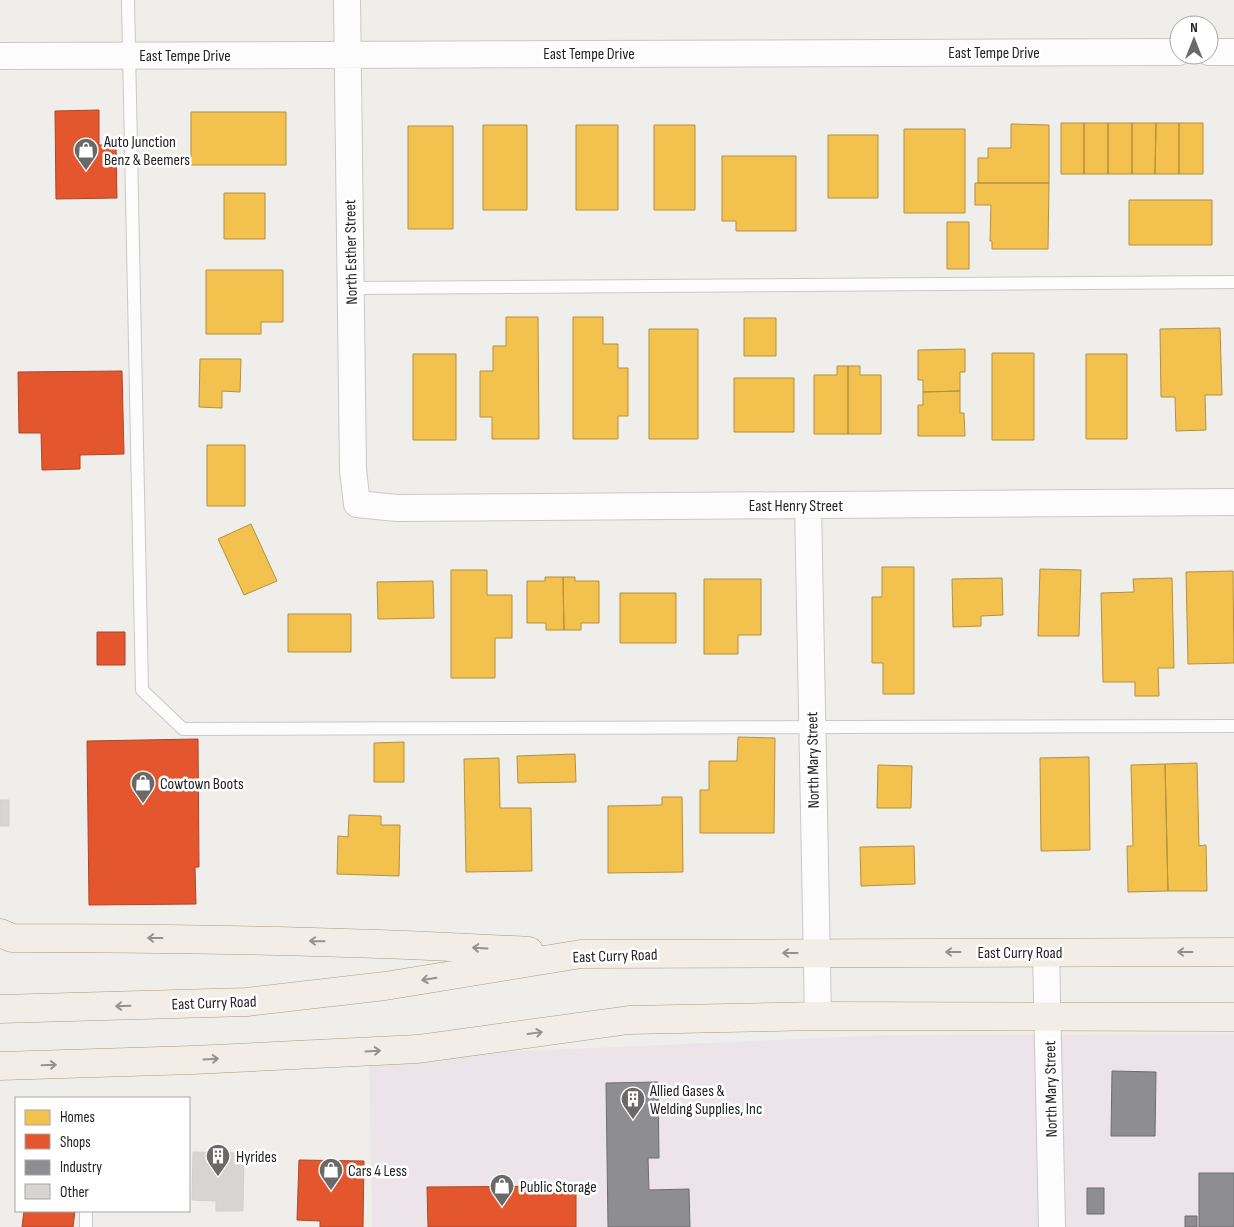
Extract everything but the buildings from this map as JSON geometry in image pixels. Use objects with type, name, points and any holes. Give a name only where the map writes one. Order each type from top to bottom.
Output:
[{"type":"main road","points":[[0,933],[12,938],[178,938],[388,943],[581,954]]},
{"type":"main road","name":"East Curry Road","points":[[0,1009],[247,1002],[385,986],[581,954],[1234,952]]},
{"type":"main road","points":[[0,1066],[193,1060],[418,1049],[629,1020],[818,1016],[1234,1016]]},
{"type":"street","name":"North Esther Street","points":[[347,0],[353,470],[357,504]]},
{"type":"street","name":"East Tempe Drive","points":[[0,56],[1169,52]]},
{"type":"street","points":[[1219,52],[1234,52]]},
{"type":"street","name":"East Henry Street","points":[[357,504],[397,508],[1234,502]]},
{"type":"street","name":"North Mary Street","points":[[808,505],[818,1016]]},
{"type":"street","name":"North Mary Street","points":[[1046,952],[1049,1017],[1052,1227]]},
{"type":"lane","points":[[128,0],[142,690],[183,729],[1234,726]]},
{"type":"lane","points":[[351,288],[1234,282]]},
{"type":"lane","points":[[86,1212],[86,1227]]},
{"type":"shaded area","points":[[1234,1034],[1234,1227],[372,1227],[369,1058],[886,1035]]},
{"type":"place","name":"Auto Junction Benz & Beemers","points":[[86,171]]},
{"type":"place","name":"Cowtown Boots","points":[[143,804]]},
{"type":"place","name":"Allied Gases & Welding Supplies, Inc","points":[[633,1120]]},
{"type":"place","name":"Hyrides","points":[[218,1177]]},
{"type":"place","name":"Cars 4 Less","points":[[331,1191]]},
{"type":"place","name":"Public Storage","points":[[502,1207]]}]
